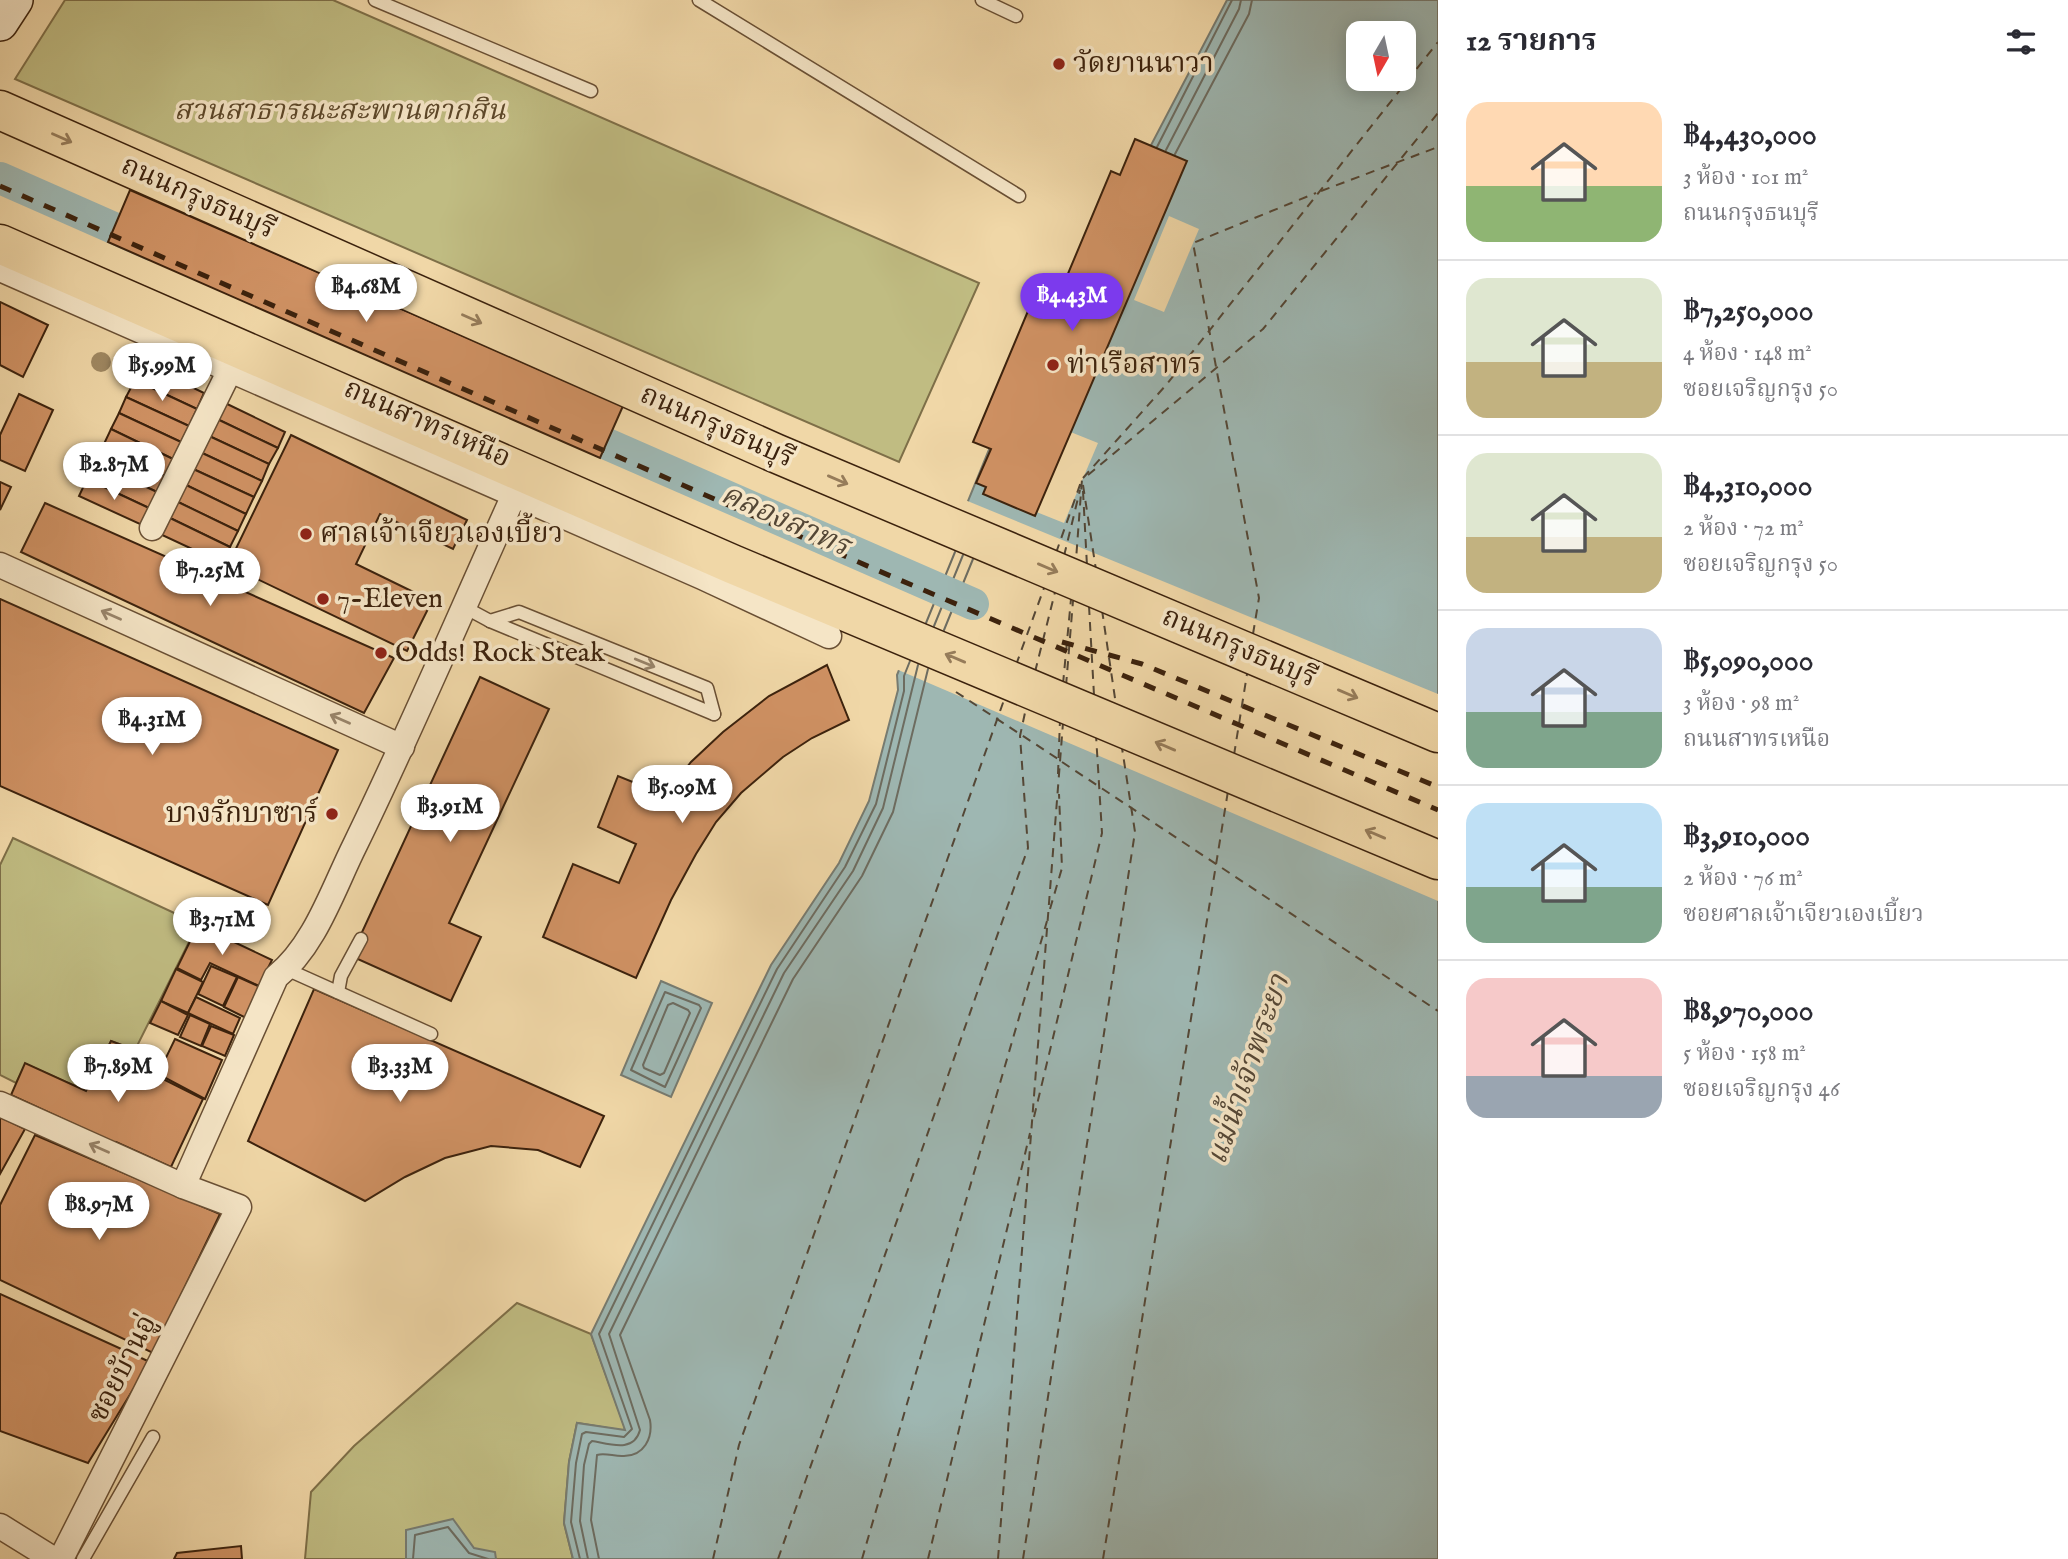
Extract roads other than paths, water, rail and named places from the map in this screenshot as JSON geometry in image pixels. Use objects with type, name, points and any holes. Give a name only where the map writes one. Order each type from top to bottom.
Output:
[{"type":"main road","points":[[0,23],[15,0]]},
{"type":"main road","name":"ถนนกรุงธนบุรี","points":[[0,110],[775,453],[1438,733]]},
{"type":"main road","points":[[0,244],[733,564],[1438,860]]},
{"type":"street","name":"ถนนสาทรเหนือ","points":[[0,269],[829,636]]},
{"type":"street","points":[[152,528],[230,370]]},
{"type":"street","points":[[0,1104],[183,1185],[276,977],[286,969],[312,933],[402,747],[514,495]]},
{"type":"street","points":[[0,565],[402,747]]},
{"type":"street","name":"ซอยบ้านอู่","points":[[61,1559],[239,1207],[183,1185]]},
{"type":"street","points":[[0,1526],[53,1559]]},
{"type":"lane","points":[[375,0],[591,91]]},
{"type":"lane","points":[[699,0],[1019,196]]},
{"type":"lane","points":[[982,0],[1010,9]]},
{"type":"lane","points":[[464,607],[490,621],[714,713],[707,688],[519,612],[490,621]]},
{"type":"lane","points":[[338,992],[341,976],[361,939]]},
{"type":"lane","points":[[286,969],[431,1034]]},
{"type":"lane","points":[[83,1559],[153,1437]]},
{"type":"water","name":"แม่น้ำเจ้าพระยา","points":[[1227,0],[1438,0],[1438,1559],[573,1559],[564,1523],[569,1462],[577,1423],[625,1430],[591,1334],[771,965],[839,863],[869,801],[898,690],[897,675],[997,430],[1071,298]]},
{"type":"water","points":[[661,981],[712,1003],[671,1097],[621,1075]]},
{"type":"water","points":[[453,1519],[474,1548],[495,1552],[496,1559],[406,1559],[406,1530]]},
{"type":"waterway","name":"คลองสาทร","points":[[0,178],[152,245]]},
{"type":"waterway","name":"คลองสาทร","points":[[568,427],[973,604]]},
{"type":"railway","points":[[0,186],[872,568],[1438,810]]},
{"type":"railway","points":[[1062,642],[1142,664],[1438,787]]},
{"type":"place","name":"วัดยานนาวา","points":[[1059,64]]},
{"type":"place","name":"ท่าเรือสาทร","points":[[1053,365]]},
{"type":"place","name":"ศาลเจ้าเจียวเองเบี้ยว","points":[[306,534]]},
{"type":"place","name":"7-Eleven","points":[[323,599]]},
{"type":"place","name":"Odds! Rock Steak","points":[[381,653]]},
{"type":"place","name":"บางรักบาซาร์","points":[[332,814]]},
{"type":"park label","name":"สวนสาธารณะสะพานตากสิน","points":[[340,111]]}]
